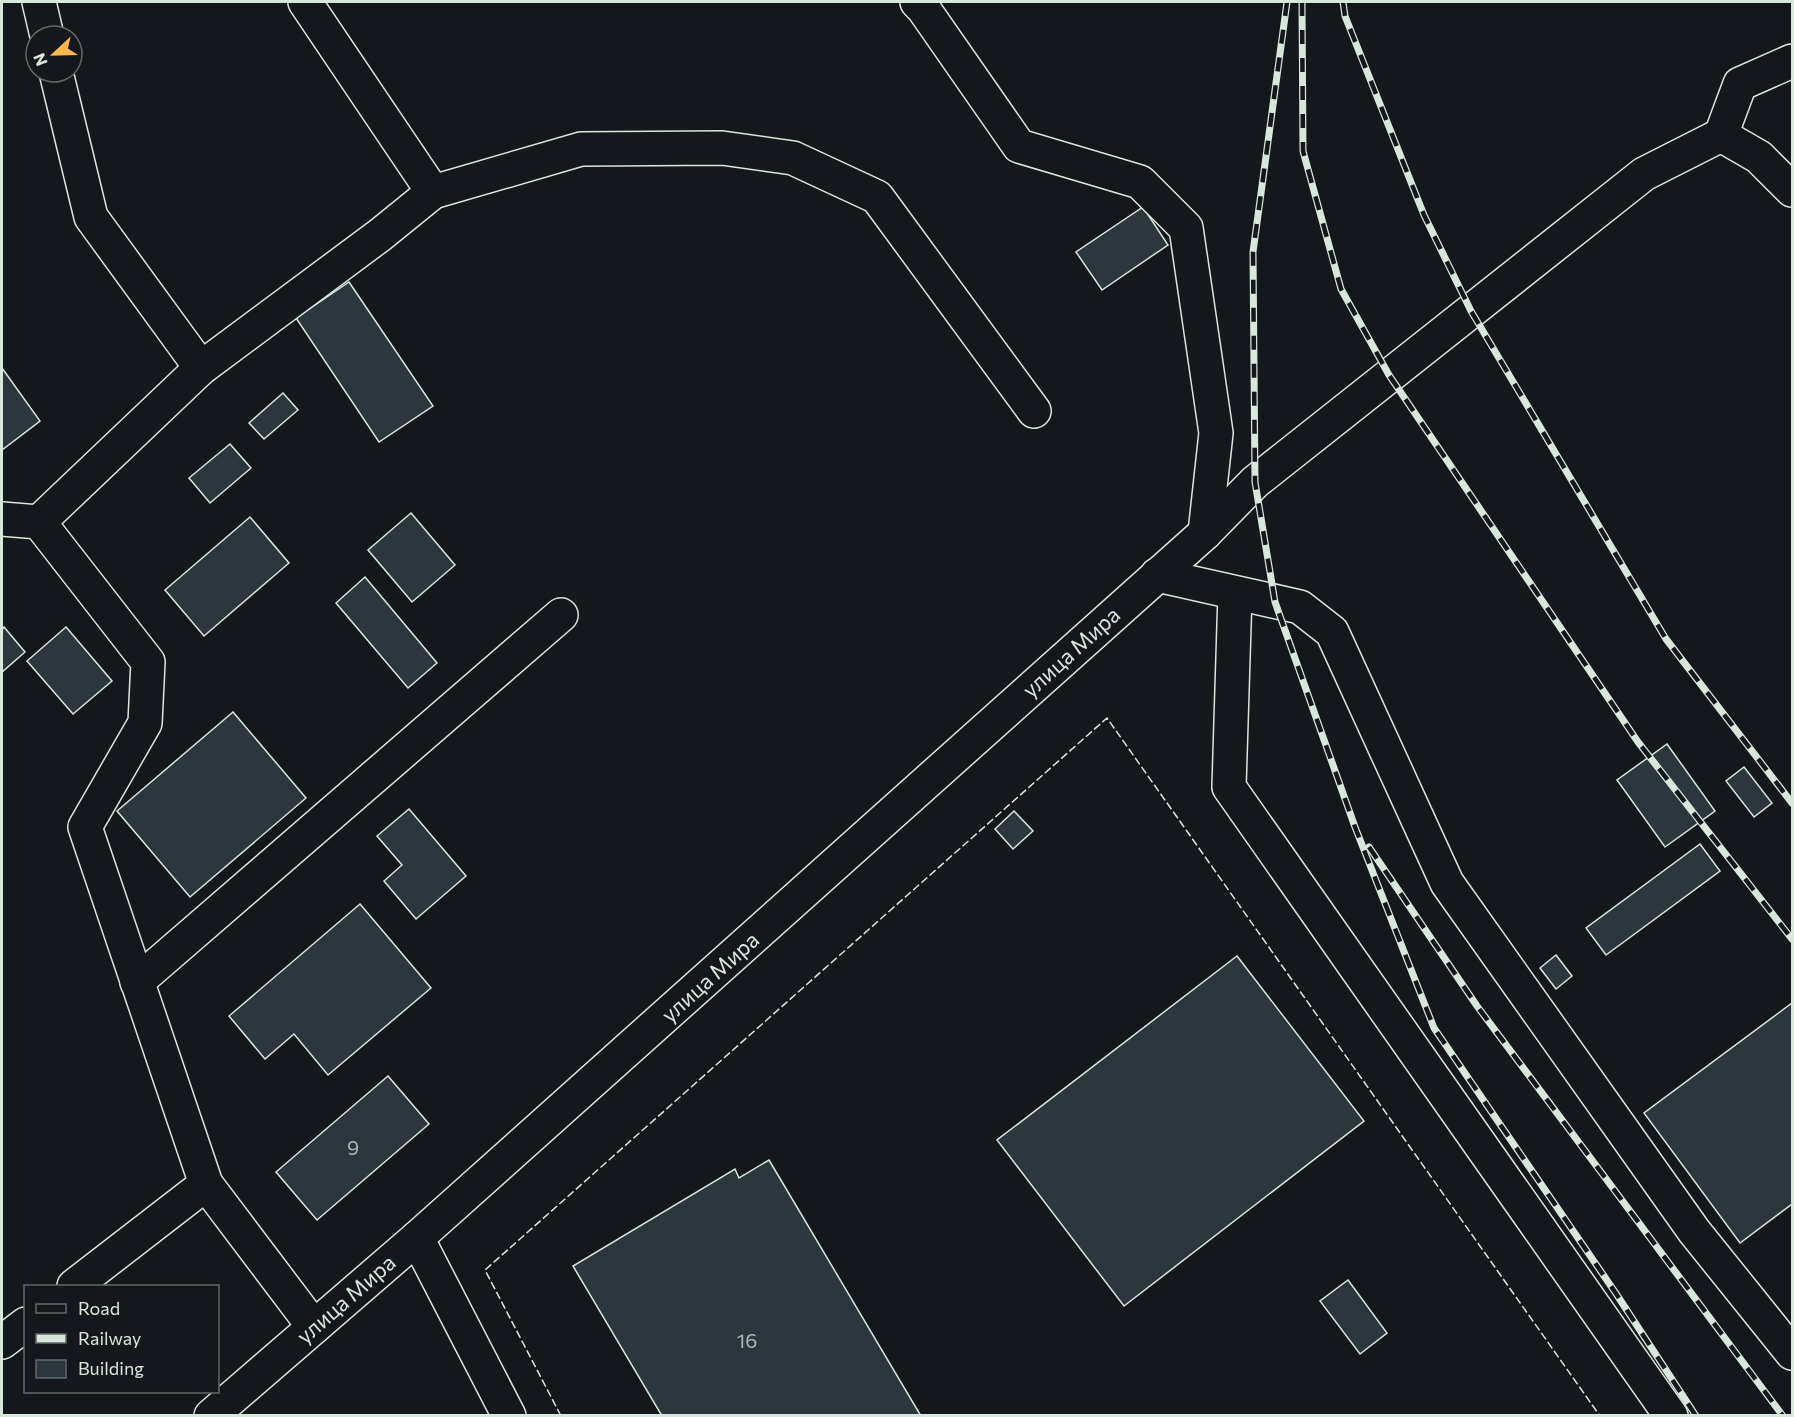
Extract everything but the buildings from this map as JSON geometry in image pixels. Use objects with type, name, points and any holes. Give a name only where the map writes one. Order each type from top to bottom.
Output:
[{"type":"street","points":[[39,2],[44,24]]},
{"type":"street","points":[[304,2],[433,192]]},
{"type":"street","points":[[917,2],[1019,146],[1140,182],[1185,228],[1216,433],[1204,533]]},
{"type":"street","points":[[1792,61],[1740,84],[1721,135],[1759,157],[1792,190]]},
{"type":"street","points":[[59,84],[91,217],[201,368]]},
{"type":"street","name":"улица Мира","points":[[211,1416],[417,1238],[1204,533],[1255,482],[1644,174],[1721,135]]},
{"type":"street","points":[[39,522],[201,368],[380,235],[433,192],[581,149],[722,148],[793,158],[877,197],[1034,411]]},
{"type":"street","points":[[2,519],[39,522],[148,662],[145,723],[85,827],[206,1185],[314,1327]]},
{"type":"street","points":[[1157,575],[1299,607],[1332,632],[1447,884],[1694,1231],[1792,1353]]},
{"type":"street","points":[[1235,593],[1229,787],[1671,1416]]},
{"type":"street","points":[[137,982],[561,615]]},
{"type":"street","points":[[77,1285],[206,1185]]},
{"type":"street","points":[[417,1238],[509,1416]]},
{"type":"street","points":[[2,1342],[24,1326]]},
{"type":"railway","points":[[1287,2],[1253,252],[1255,482],[1275,602],[1355,827],[1434,1028],[1615,1292],[1696,1416]]},
{"type":"railway","points":[[1302,2],[1303,151],[1341,289],[1389,375],[1638,742],[1792,939]]},
{"type":"railway","points":[[1343,2],[1345,16],[1424,215],[1471,311],[1666,639],[1792,803]]},
{"type":"railway","points":[[1369,847],[1477,1006],[1783,1416]]},
{"type":"fence","points":[[561,1416],[485,1270],[1107,718],[1600,1416]]}]
